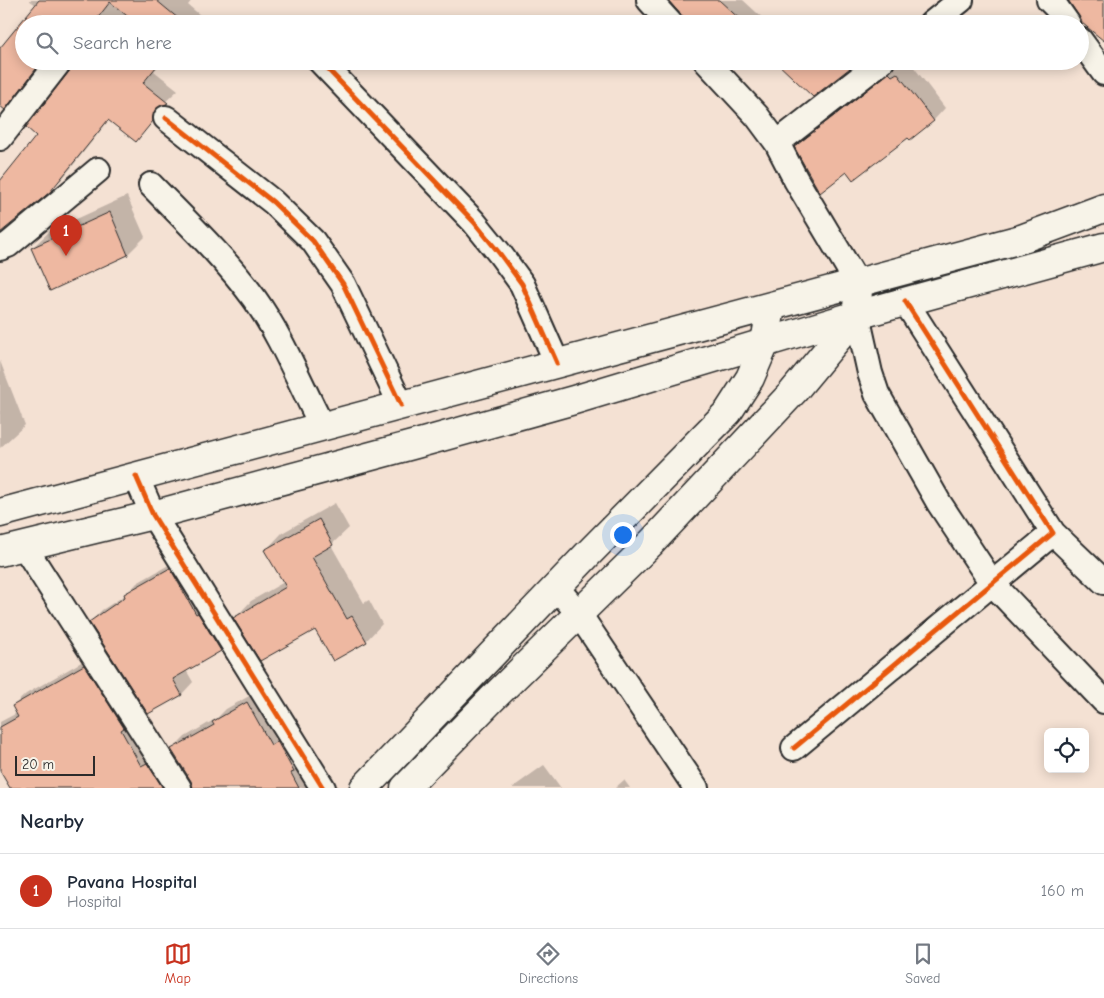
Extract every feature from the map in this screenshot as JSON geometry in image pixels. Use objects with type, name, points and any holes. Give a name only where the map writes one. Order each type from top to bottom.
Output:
[{"type":"main road","points":[[0,513],[556,363],[858,284],[1020,239],[1104,208]]},
{"type":"main road","points":[[12,549],[153,515],[555,405],[905,301],[1104,247]]},
{"type":"main road","points":[[405,788],[492,699],[651,543],[793,392],[857,315],[858,284]]},
{"type":"main road","points":[[364,788],[728,412],[750,378],[765,343],[771,306]]},
{"type":"street","points":[[648,0],[662,15]]},
{"type":"street","points":[[942,15],[961,0]]},
{"type":"street","points":[[1089,52],[1104,73]]},
{"type":"street","points":[[0,138],[53,70]]},
{"type":"street","points":[[329,70],[474,222],[500,254],[522,284],[556,363]]},
{"type":"street","points":[[714,70],[757,116],[777,142],[796,180],[858,284]]},
{"type":"street","points":[[777,142],[870,70]]},
{"type":"street","points":[[166,118],[273,202],[313,241],[343,284],[401,405]]},
{"type":"street","points":[[0,248],[8,245],[98,170]]},
{"type":"street","points":[[151,185],[232,269],[255,300],[275,332],[322,426]]},
{"type":"street","points":[[905,301],[1053,533],[1104,582]]},
{"type":"street","points":[[857,315],[870,373],[877,394],[939,503],[992,583],[1103,698]]},
{"type":"street","points":[[136,476],[153,515],[323,788]]},
{"type":"street","points":[[794,748],[1053,533]]},
{"type":"street","points":[[12,549],[180,788]]},
{"type":"street","points":[[556,588],[579,614],[694,787]]},
{"type":"building","points":[[39,0],[156,0],[174,15],[126,15],[110,2],[100,15],[27,15]]},
{"type":"building","points":[[668,0],[719,0],[735,15],[681,15]]},
{"type":"building","points":[[1068,0],[1104,0],[1104,41],[1089,29],[1089,15],[1078,15]]},
{"type":"building","points":[[15,30],[15,70],[35,70],[5,110],[0,106],[0,48]]},
{"type":"building","points":[[70,70],[154,70],[143,83],[168,103],[156,109],[153,121],[136,142],[108,120],[50,192],[0,233],[0,181],[36,136],[26,127]]},
{"type":"building","points":[[784,70],[848,70],[813,97]]},
{"type":"building","points":[[889,73],[892,76],[897,73],[934,121],[910,140],[908,138],[853,180],[847,172],[820,193],[794,147]]},
{"type":"building","points":[[110,212],[128,255],[50,291],[31,248]]},
{"type":"building","points":[[319,519],[333,545],[312,557],[347,619],[352,616],[367,642],[333,661],[315,630],[260,661],[233,618],[286,587],[264,550]]},
{"type":"building","points":[[170,568],[196,614],[198,613],[221,651],[173,679],[182,695],[148,714],[89,622],[125,597],[124,594]]},
{"type":"building","points":[[84,665],[124,728],[121,730],[141,766],[147,763],[163,788],[10,788],[0,771],[0,727],[18,717],[12,706]]},
{"type":"building","points":[[247,702],[271,745],[277,741],[294,772],[291,773],[299,788],[193,788],[191,781],[171,749],[214,725],[212,722]]},
{"type":"cycle path","points":[[329,70],[474,222],[500,254],[522,284],[557,363]]},
{"type":"cycle path","points":[[166,118],[273,202],[313,241],[343,284],[401,405]]},
{"type":"cycle path","points":[[794,748],[1053,533],[905,301]]},
{"type":"cycle path","points":[[136,476],[153,515],[323,788]]},
{"type":"place","name":"Pavana Hospital","points":[[66,256]]}]
